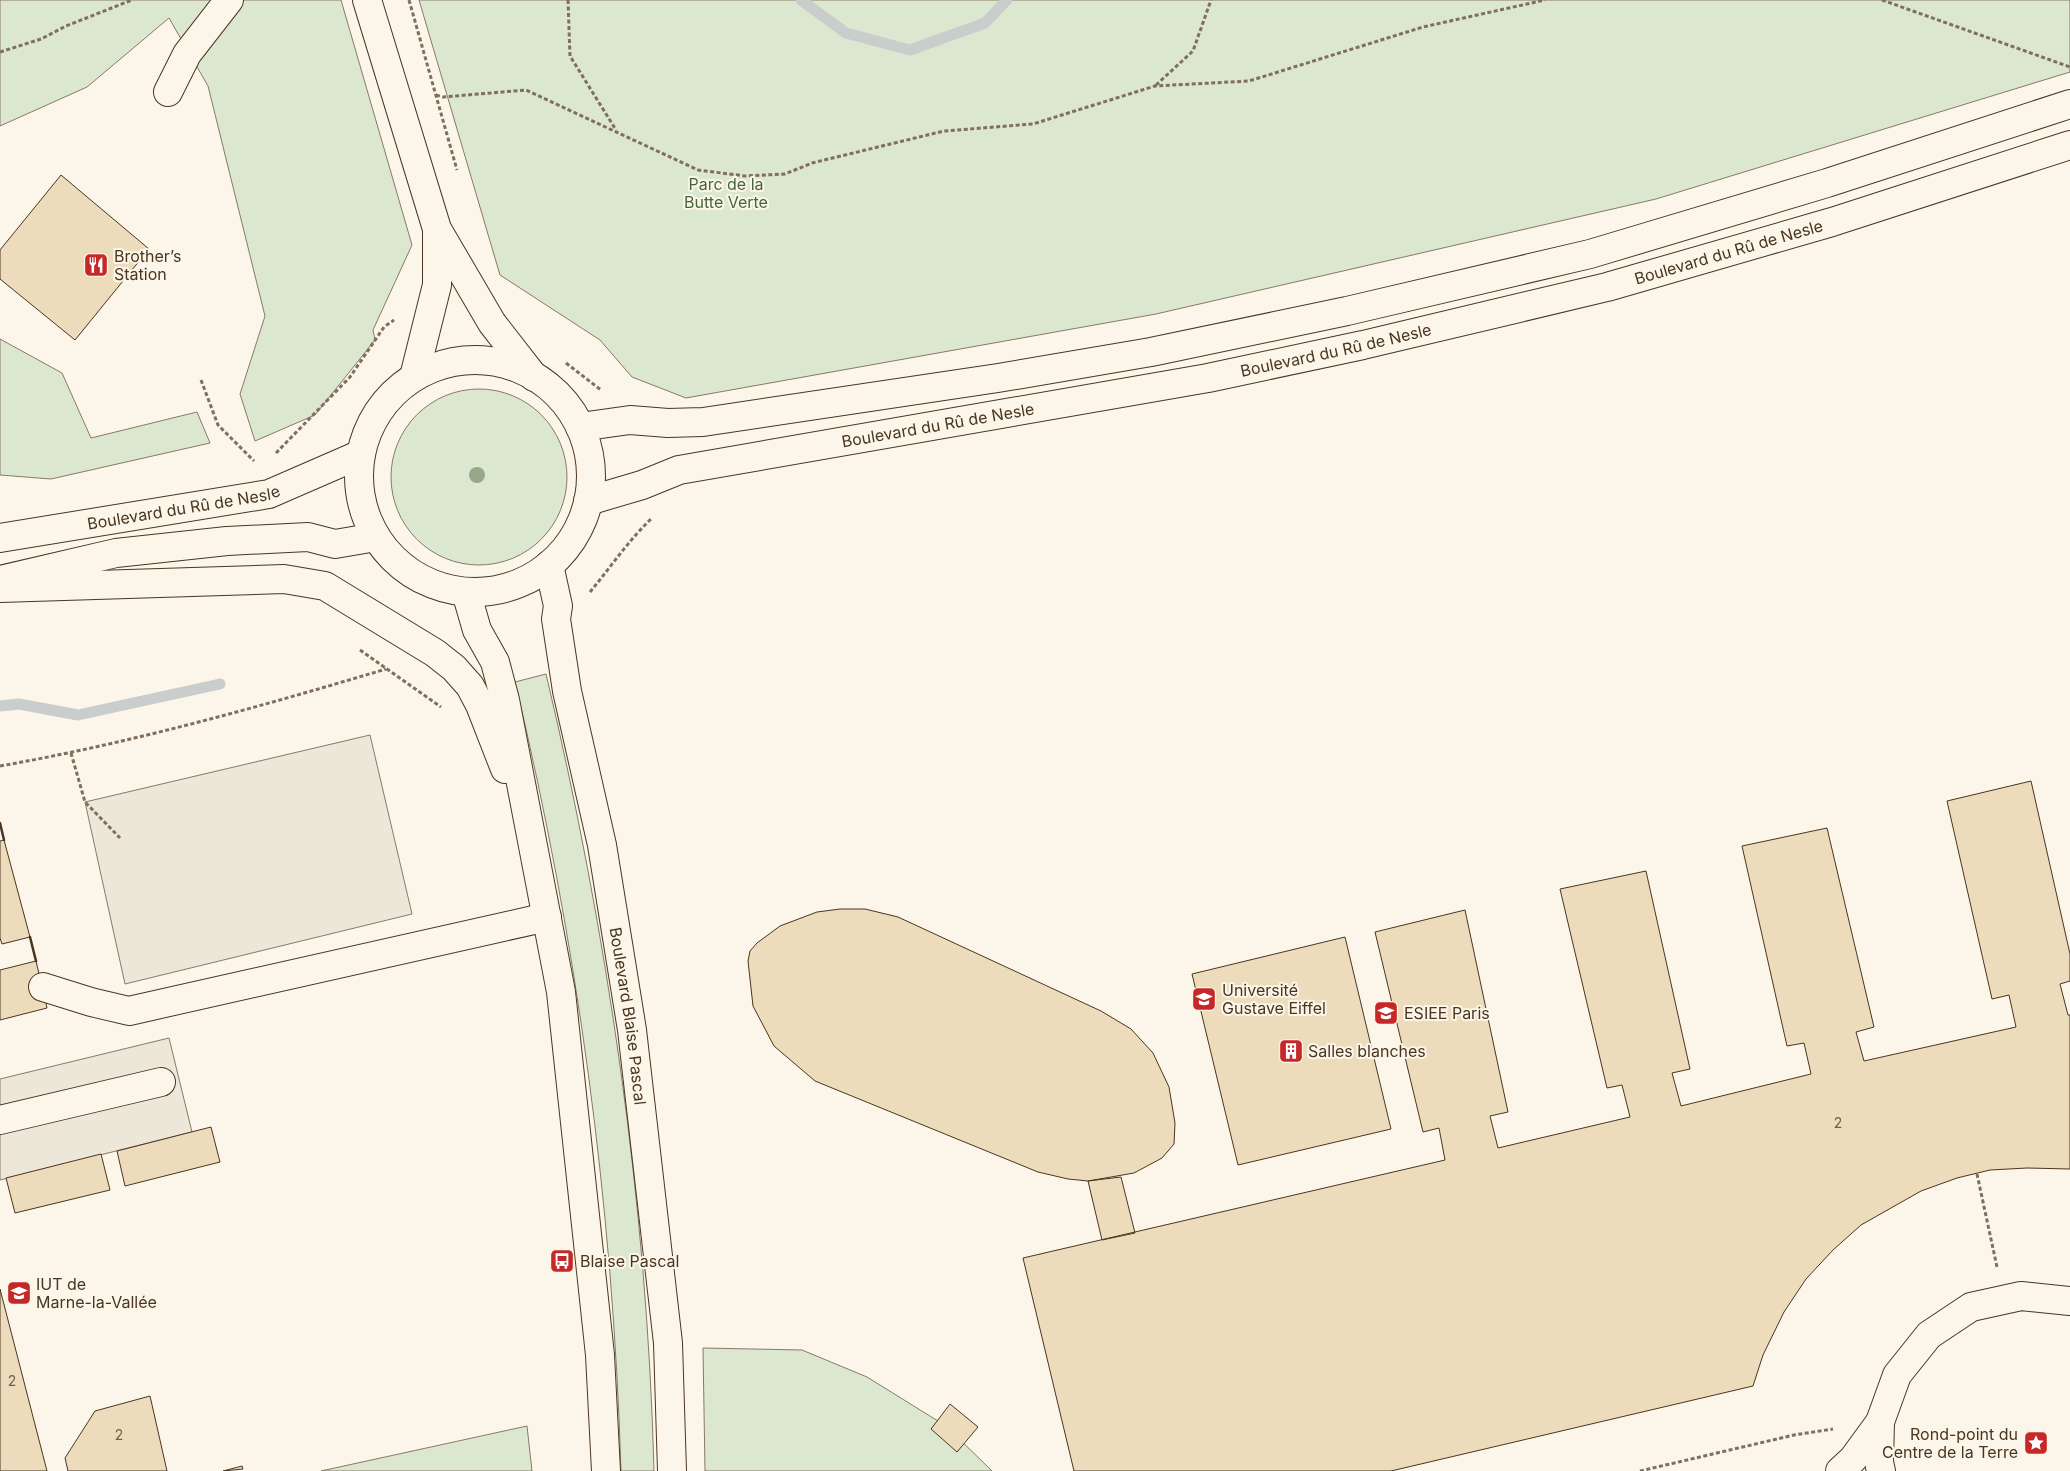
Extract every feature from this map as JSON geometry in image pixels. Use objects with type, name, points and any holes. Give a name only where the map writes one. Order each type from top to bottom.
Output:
[{"type":"main road","points":[[168,92],[187,54],[229,0]]},
{"type":"main road","points":[[367,0],[437,229],[492,324],[534,377]]},
{"type":"main road","points":[[580,426],[630,420],[668,423],[703,422],[998,378],[1151,352],[1347,311],[1590,254],[1827,183],[2070,104]]},
{"type":"main road","name":"Boulevard du Rû de Nesle","points":[[588,501],[642,485],[679,470],[1208,378],[1372,343],[1606,287],[1832,222],[2070,145]]},
{"type":"main road","points":[[414,377],[436,285],[437,229]]},
{"type":"main road","points":[[464,360],[482,360],[509,365],[534,377],[558,395],[580,426],[588,453],[590,484],[588,501],[576,533],[562,553],[531,578],[513,586],[482,592],[466,592],[437,586],[401,566],[376,537],[369,524],[360,494],[359,476],[361,454],[366,437],[374,418],[386,402],[399,388],[428,369],[464,360]]},
{"type":"main road","name":"Boulevard du Rû de Nesle","points":[[0,538],[269,494],[361,454]]},
{"type":"main road","points":[[0,580],[116,553],[227,541],[308,538],[335,544],[376,537]]},
{"type":"main road","name":"Boulevard Blaise Pascal","points":[[549,565],[558,606],[556,619],[565,681],[602,845],[632,1030],[668,1342],[672,1471]]},
{"type":"main road","points":[[0,588],[284,579],[325,586],[435,653],[454,668],[470,686],[498,749],[538,867]]},
{"type":"main road","points":[[466,592],[477,630],[495,662],[499,677],[538,867],[561,992],[587,1218],[600,1355],[606,1471]]},
{"type":"main road","points":[[43,987],[91,1002],[129,1011],[547,917]]},
{"type":"main road","points":[[0,1120],[161,1082]]},
{"type":"main road","points":[[1840,1471],[1853,1459],[1880,1422],[1897,1375],[1929,1335],[1971,1307],[2021,1296],[2070,1300]]},
{"type":"main road","points":[[1880,1422],[1878,1462],[1881,1471]]},
{"type":"path","points":[[0,52],[40,39],[74,22],[132,0]]},
{"type":"path","points":[[568,0],[570,56],[616,131]]},
{"type":"path","points":[[1155,86],[1192,52],[1211,0]]},
{"type":"path","points":[[436,95],[443,97],[526,90],[698,170],[745,176],[785,174],[812,163],[944,131],[1033,124],[1155,86],[1249,81],[1424,28],[1545,0]]},
{"type":"path","points":[[1882,0],[2070,67]]},
{"type":"path","points":[[274,455],[350,377],[384,327],[434,295]]},
{"type":"path","points":[[200,380],[218,425],[260,467]]},
{"type":"path","points":[[0,766],[71,753],[268,704],[387,668]]},
{"type":"path","points":[[71,753],[85,802],[120,838]]},
{"type":"path","points":[[1977,1174],[1997,1268]]},
{"type":"path","points":[[1640,1471],[1794,1435],[1880,1422]]},
{"type":"green space","points":[[0,0],[341,0],[412,245],[373,330],[375,340],[315,415],[255,441],[240,394],[265,316],[208,86],[169,18],[87,87],[0,126]]},
{"type":"green space","name":"Parc de la Butte Verte","points":[[419,0],[2070,0],[2070,72],[1656,199],[1156,314],[686,398],[632,377],[600,340],[500,275]]},
{"type":"green space","points":[[0,339],[62,373],[91,438],[197,412],[210,443],[51,479],[0,475]]},
{"type":"green space","points":[[479,389],[505,393],[520,399],[535,409],[547,421],[557,436],[563,451],[567,477],[563,503],[557,518],[547,533],[535,545],[520,555],[505,561],[479,565],[453,561],[438,555],[423,545],[411,533],[401,518],[395,503],[391,477],[395,451],[401,436],[411,421],[423,409],[438,399],[453,393]]},
{"type":"green space","points":[[546,674],[588,871],[606,970],[621,1070],[643,1270],[654,1471],[621,1471],[617,1371],[610,1272],[588,1074],[574,975],[557,877],[515,682]]},
{"type":"green space","points":[[703,1348],[802,1350],[867,1377],[946,1426],[992,1471],[705,1471]]},
{"type":"green space","points":[[527,1426],[532,1471],[321,1471]]},
{"type":"shaded area","points":[[370,735],[412,914],[125,984],[85,802]]},
{"type":"shaded area","points":[[169,1038],[192,1132],[0,1180],[0,1079]]},
{"type":"building","points":[[61,175],[149,249],[75,340],[0,279],[0,250]]},
{"type":"building","points":[[2031,781],[2070,954],[2070,981],[2060,984],[2068,1015],[2070,1015],[2070,1169],[2027,1168],[1990,1170],[1957,1178],[1921,1191],[1861,1225],[1833,1250],[1806,1279],[1784,1312],[1763,1355],[1753,1386],[1391,1471],[1074,1471],[1023,1258],[1445,1160],[1439,1128],[1423,1132],[1375,932],[1465,910],[1508,1112],[1490,1116],[1498,1148],[1630,1117],[1622,1085],[1607,1088],[1560,889],[1646,871],[1690,1069],[1672,1073],[1681,1106],[1811,1074],[1804,1043],[1787,1046],[1742,846],[1827,828],[1874,1027],[1856,1032],[1864,1061],[2016,1027],[2009,995],[1992,999],[1947,801]]},
{"type":"building","points":[[4,840],[30,937],[2,944],[0,938],[0,841]]},
{"type":"building","points":[[840,909],[865,909],[898,917],[1101,1011],[1131,1029],[1153,1053],[1169,1087],[1175,1123],[1174,1144],[1162,1158],[1134,1173],[1088,1181],[1068,1179],[1038,1172],[815,1081],[774,1046],[753,1006],[748,961],[750,951],[757,943],[780,926],[817,912]]},
{"type":"building","name":"Salles blanches","points":[[1345,937],[1391,1129],[1238,1165],[1192,974]]},
{"type":"building","points":[[36,961],[47,1008],[0,1020],[0,970]]},
{"type":"building","points":[[211,1127],[220,1162],[125,1186],[117,1151]]},
{"type":"building","points":[[101,1154],[110,1190],[15,1213],[6,1178]]},
{"type":"building","points":[[1121,1177],[1135,1233],[1102,1240],[1088,1181]]},
{"type":"building","points":[[0,1289],[47,1471],[0,1471]]},
{"type":"building","points":[[150,1396],[167,1471],[68,1471],[65,1458],[95,1411]]},
{"type":"building","points":[[950,1404],[978,1427],[957,1452],[931,1429]]},
{"type":"building","points":[[242,1466],[243,1469],[223,1471]]},
{"type":"waterway","points":[[801,0],[846,33],[910,50],[985,23],[1007,0]]},
{"type":"waterway","points":[[0,706],[19,704],[78,715],[220,684]]},
{"type":"wall","points":[[0,823],[4,840]]},
{"type":"wall","points":[[30,937],[36,961]]},
{"type":"place","name":"Brother’s Station","points":[[96,265]]},
{"type":"place","name":"Université Gustave Eiffel","points":[[1204,999]]},
{"type":"place","name":"ESIEE Paris","points":[[1386,1013]]},
{"type":"place","name":"Salles blanches","points":[[1291,1051]]},
{"type":"place","name":"Blaise Pascal","points":[[562,1261]]},
{"type":"place","name":"IUT de Marne-la-Vallée","points":[[19,1293]]},
{"type":"place","name":"Rond-point du Centre de la Terre","points":[[2036,1443]]}]
